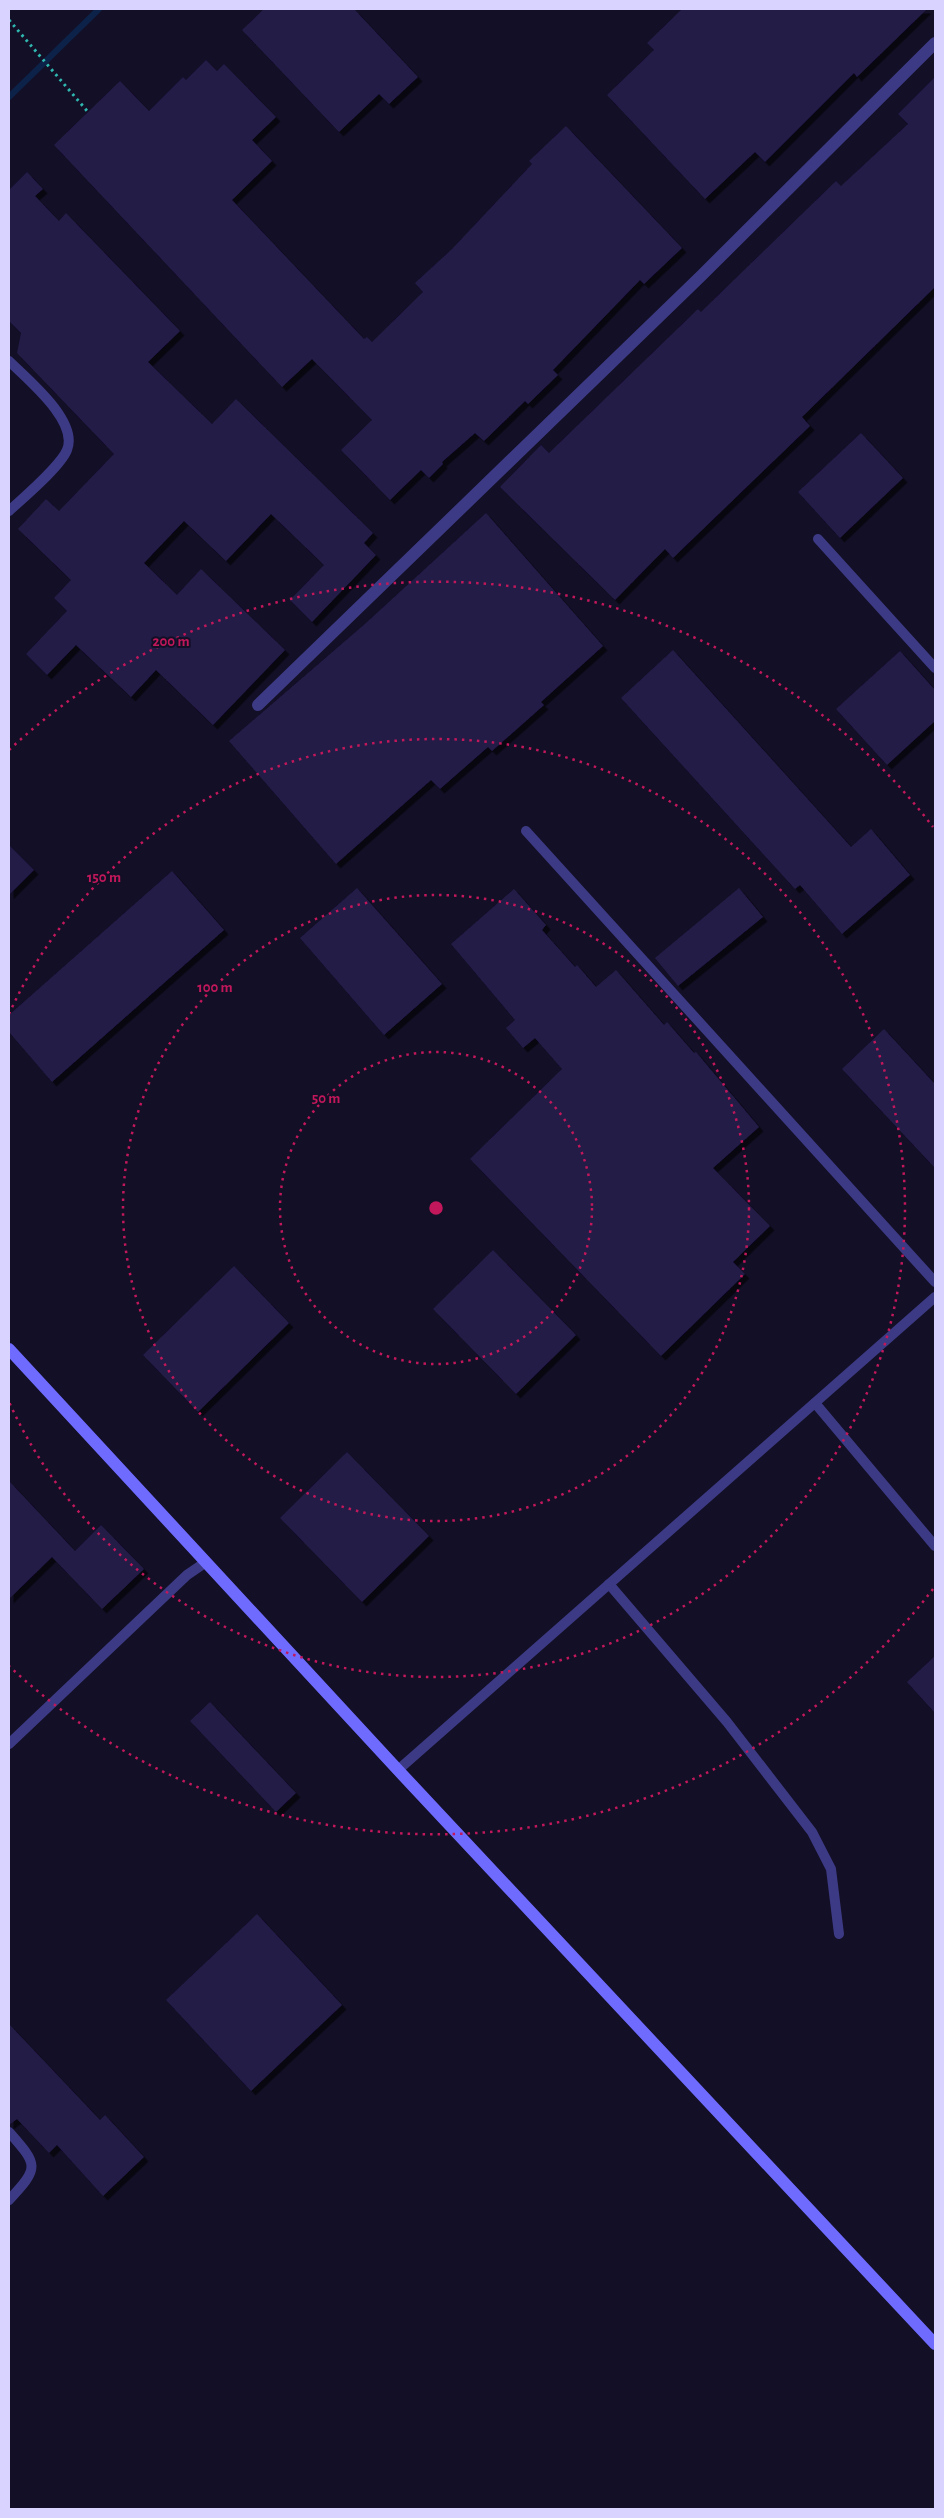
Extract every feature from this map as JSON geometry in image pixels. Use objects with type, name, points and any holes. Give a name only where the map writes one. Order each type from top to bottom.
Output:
[{"type":"street","points":[[258,705],[700,276],[935,43]]},
{"type":"street","points":[[9,1349],[398,1770],[935,2344]]},
{"type":"lane","points":[[9,361],[50,403],[65,424],[69,439],[67,450],[58,463],[9,511]]},
{"type":"lane","points":[[818,539],[935,668]]},
{"type":"lane","points":[[526,831],[935,1282]]},
{"type":"lane","points":[[398,1770],[935,1297]]},
{"type":"lane","points":[[815,1403],[935,1546]]},
{"type":"lane","points":[[9,1744],[187,1574],[206,1562]]},
{"type":"lane","points":[[609,1584],[727,1722],[812,1832],[831,1869],[839,1934]]},
{"type":"lane","points":[[9,2132],[30,2155],[33,2164],[24,2184],[9,2200]]},
{"type":"path","points":[[9,20],[88,112]]},
{"type":"building","points":[[264,9],[354,9],[418,77],[389,104],[379,94],[339,132],[242,30]]},
{"type":"building","points":[[682,9],[927,9],[857,77],[854,73],[765,162],[755,152],[705,199],[607,95],[654,50],[647,43]]},
{"type":"building","points":[[206,60],[217,71],[224,64],[276,117],[252,140],[272,161],[232,200],[364,339],[367,337],[372,342],[423,292],[415,283],[452,249],[532,164],[529,161],[566,126],[682,248],[644,284],[640,280],[553,370],[558,375],[528,404],[525,401],[484,441],[475,433],[442,462],[443,464],[429,478],[421,470],[390,500],[341,450],[372,420],[312,359],[282,387],[54,145],[120,81],[149,111],[183,77],[186,80]]},
{"type":"building","points":[[935,77],[935,287],[802,417],[810,426],[673,558],[665,549],[615,600],[500,487],[541,445],[549,453],[698,309],[701,312],[836,181],[841,186],[908,124],[898,114]]},
{"type":"building","points":[[27,172],[43,189],[35,196],[59,221],[66,213],[180,331],[148,362],[212,424],[236,399],[373,533],[364,543],[376,555],[312,622],[290,600],[324,565],[271,514],[226,561],[184,521],[144,563],[177,595],[201,569],[285,650],[213,725],[156,670],[131,697],[76,645],[47,675],[26,654],[67,611],[54,598],[71,580],[18,529],[46,499],[59,511],[114,454],[17,353],[21,333],[9,321],[9,190]]},
{"type":"building","points":[[861,433],[903,478],[840,538],[798,492]]},
{"type":"building","points":[[486,513],[603,646],[541,702],[544,705],[492,751],[488,747],[440,789],[431,780],[336,864],[229,741],[366,623]]},
{"type":"building","points":[[673,650],[851,847],[871,829],[910,875],[842,934],[800,885],[795,889],[621,698]]},
{"type":"building","points":[[900,651],[935,690],[935,721],[887,765],[836,709]]},
{"type":"building","points":[[9,845],[34,870],[9,895]]},
{"type":"building","points":[[172,871],[224,930],[52,1082],[9,1032],[9,1015]]},
{"type":"building","points":[[357,888],[442,984],[384,1035],[300,938]]},
{"type":"building","points":[[739,888],[763,917],[678,986],[655,958]]},
{"type":"building","points":[[514,889],[546,925],[542,930],[575,967],[577,965],[596,987],[616,970],[664,1025],[667,1022],[694,1053],[696,1052],[759,1127],[713,1168],[770,1226],[733,1262],[745,1274],[661,1356],[470,1159],[562,1069],[535,1038],[523,1048],[506,1028],[515,1020],[451,944]]},
{"type":"building","points":[[884,1029],[935,1084],[935,1168],[842,1069]]},
{"type":"building","points":[[493,1250],[576,1335],[516,1394],[433,1309]]},
{"type":"building","points":[[234,1266],[289,1323],[198,1412],[143,1355]]},
{"type":"building","points":[[347,1452],[429,1536],[362,1602],[280,1518]]},
{"type":"building","points":[[9,1481],[75,1551],[101,1525],[144,1569],[102,1609],[52,1557],[9,1599]]},
{"type":"building","points":[[935,1656],[935,1713],[907,1682]]},
{"type":"building","points":[[210,1702],[296,1793],[276,1812],[190,1721]]},
{"type":"building","points":[[257,1914],[342,2005],[251,2091],[166,2000]]},
{"type":"building","points":[[9,2024],[100,2120],[105,2115],[144,2157],[103,2196],[57,2145],[49,2153],[17,2119],[9,2125]]},
{"type":"waterway","points":[[9,97],[99,9]]}]
